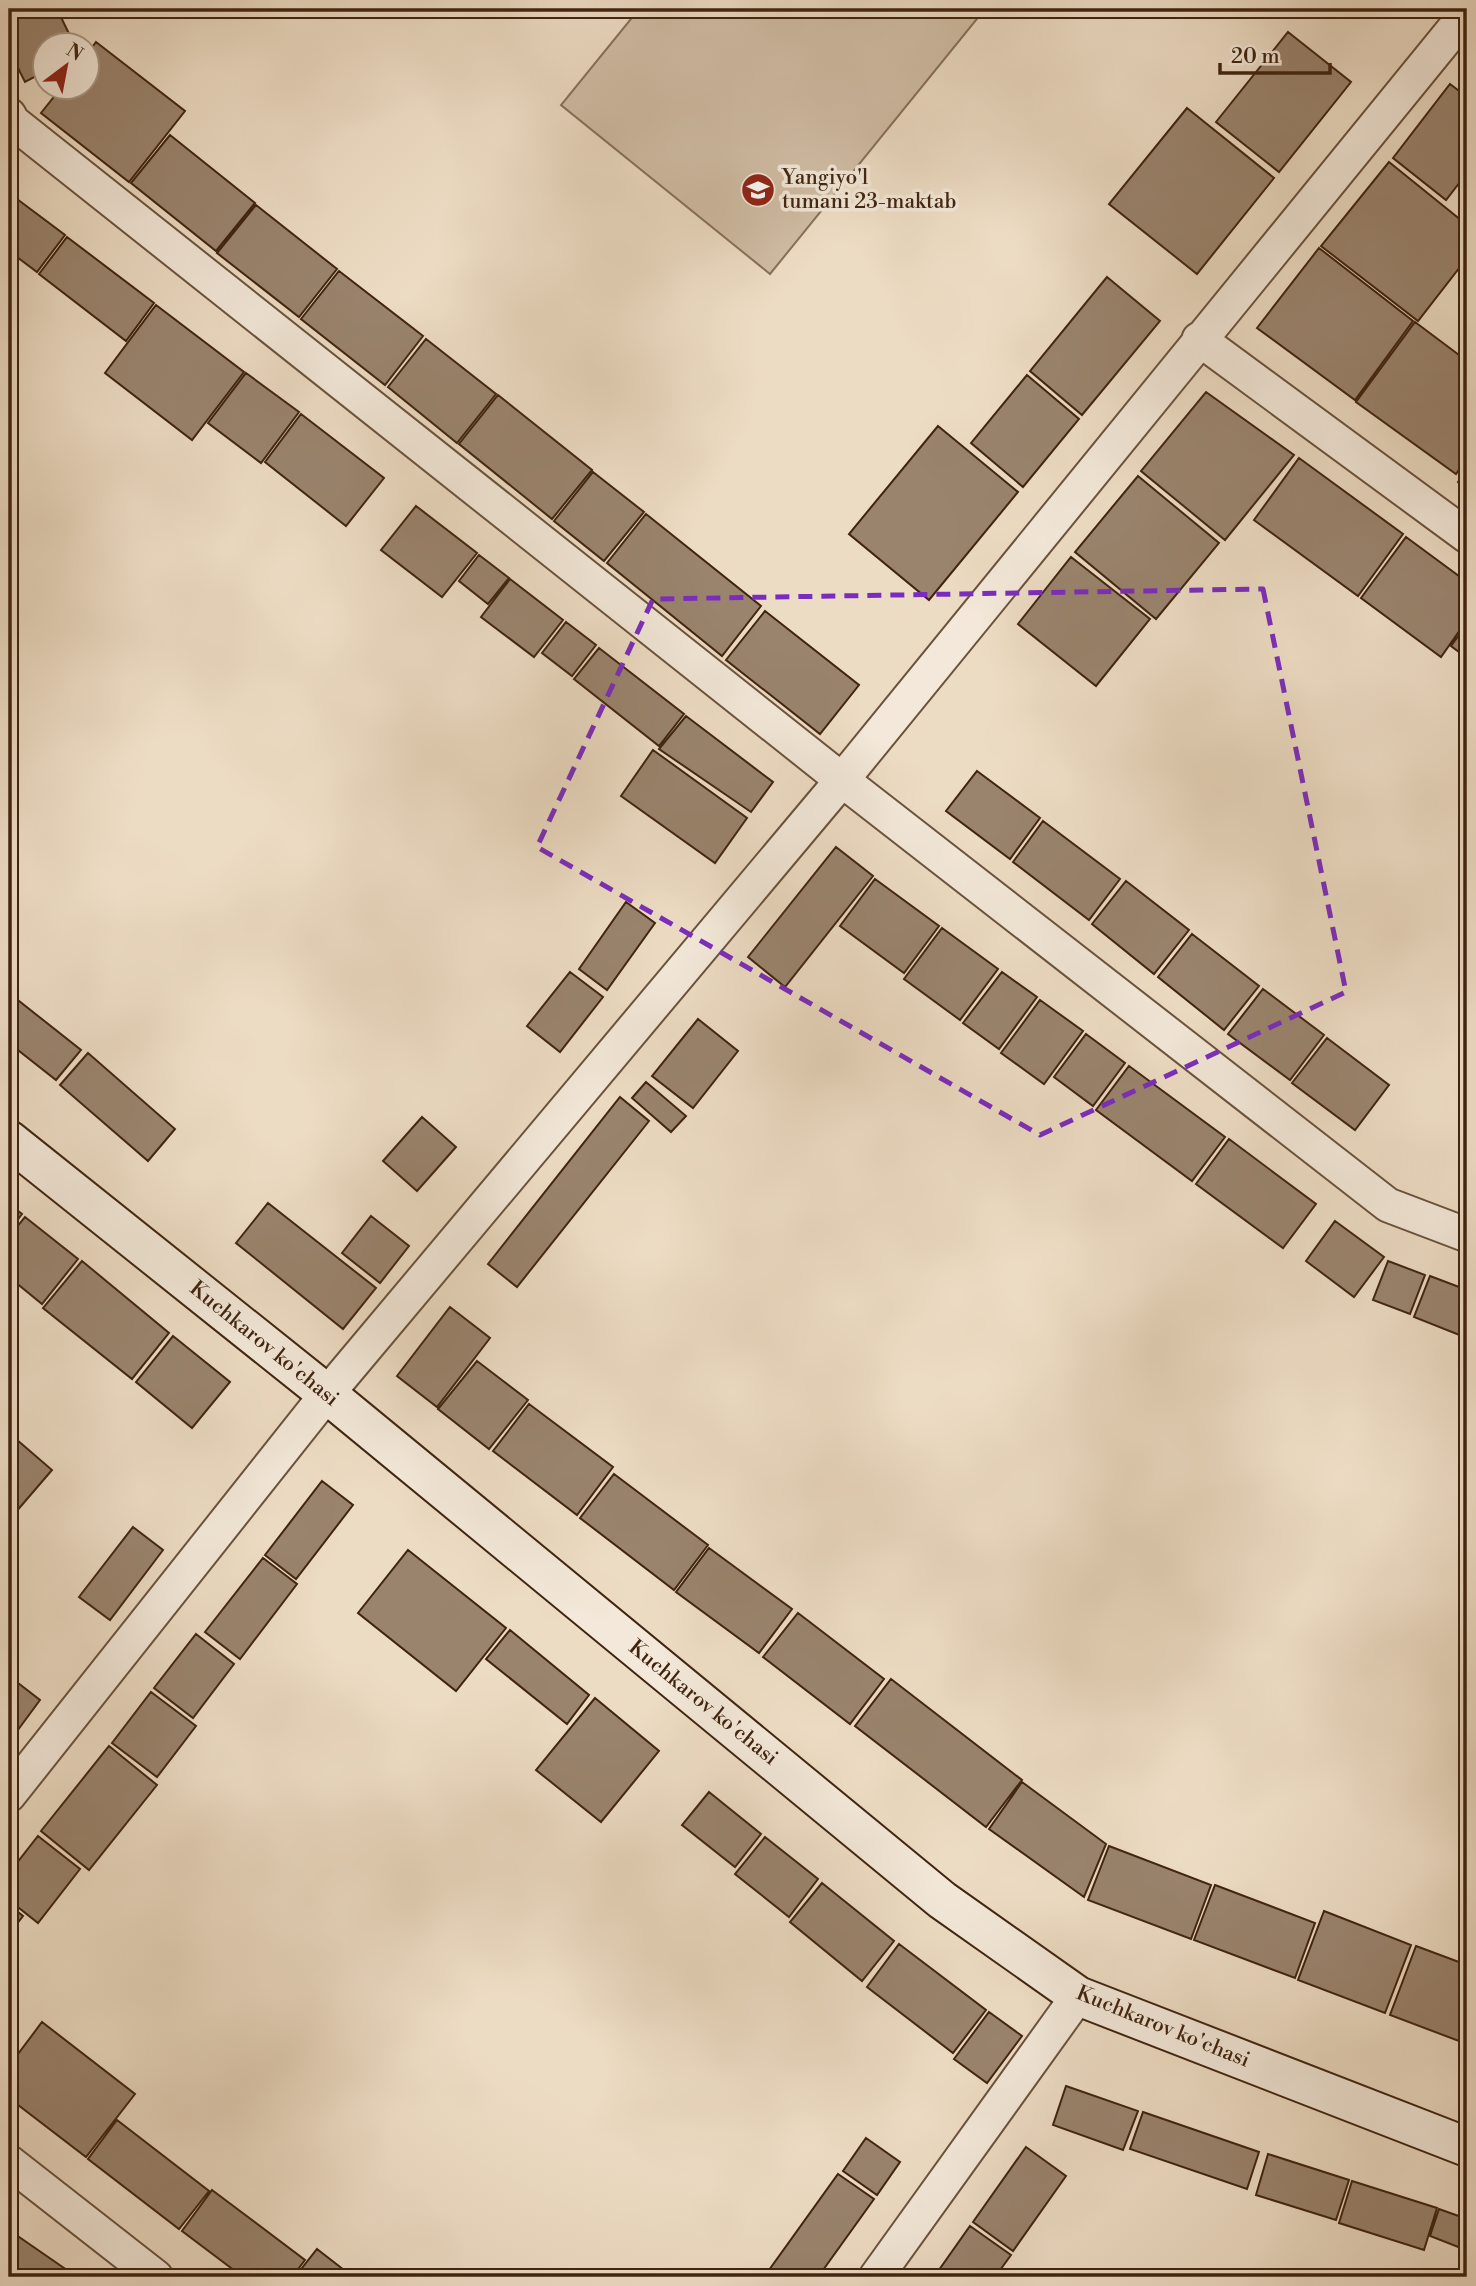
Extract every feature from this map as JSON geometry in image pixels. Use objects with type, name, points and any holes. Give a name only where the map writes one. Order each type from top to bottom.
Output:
[{"type":"main road","name":"Kuchkarov ko'chasi","points":[[9,1140],[327,1394],[942,1900],[1077,1996],[1467,2147]]},
{"type":"street","points":[[9,1795],[327,1394],[842,780],[1467,13]]},
{"type":"street","points":[[9,115],[13,122],[842,780],[1388,1205],[1467,1235]]},
{"type":"street","points":[[1199,339],[1467,536]]},
{"type":"street","points":[[876,2277],[1077,1996]]},
{"type":"street","points":[[9,2162],[156,2277]]},
{"type":"highlighted area","points":[[1263,589],[1346,992],[1040,1135],[537,847],[653,599]]},
{"type":"shaded area","points":[[639,9],[985,9],[770,274],[561,105]]},
{"type":"building","points":[[9,9],[57,9],[68,32],[32,32],[32,78],[25,82],[9,50]]},
{"type":"building","points":[[1288,32],[1351,82],[1279,172],[1216,122]]},
{"type":"building","points":[[102,47],[185,111],[129,182],[41,113],[50,102],[102,102]]},
{"type":"building","points":[[1450,84],[1467,97],[1467,173],[1446,200],[1393,158]]},
{"type":"building","points":[[1187,108],[1274,178],[1197,274],[1109,204]]},
{"type":"building","points":[[170,135],[255,203],[216,251],[131,183]]},
{"type":"building","points":[[1389,162],[1467,225],[1467,258],[1418,321],[1321,246]]},
{"type":"building","points":[[9,193],[65,235],[37,272],[9,251]]},
{"type":"building","points":[[256,205],[337,269],[299,317],[217,253]]},
{"type":"building","points":[[67,237],[154,303],[126,341],[39,274]]},
{"type":"building","points":[[1319,248],[1413,321],[1355,400],[1257,328]]},
{"type":"building","points":[[339,271],[423,336],[385,385],[301,319]]},
{"type":"building","points":[[1107,277],[1160,321],[1082,415],[1030,371]]},
{"type":"building","points":[[156,305],[244,372],[192,440],[105,373]]},
{"type":"building","points":[[1415,322],[1467,361],[1467,458],[1456,474],[1356,402]]},
{"type":"building","points":[[426,339],[496,394],[457,443],[388,387]]},
{"type":"building","points":[[246,373],[299,412],[261,463],[208,423]]},
{"type":"building","points":[[1027,375],[1079,419],[1023,487],[971,443]]},
{"type":"building","points":[[1206,392],[1294,455],[1225,540],[1141,471]]},
{"type":"building","points":[[498,395],[592,470],[552,519],[459,444]]},
{"type":"building","points":[[301,414],[384,478],[346,526],[265,462]]},
{"type":"building","points":[[938,426],[1018,492],[929,600],[849,534]]},
{"type":"building","points":[[1299,458],[1403,534],[1358,596],[1254,520]]},
{"type":"building","points":[[1467,470],[1467,489],[1458,482]]},
{"type":"building","points":[[593,472],[644,512],[604,561],[554,521]]},
{"type":"building","points":[[1138,476],[1219,543],[1156,619],[1075,552]]},
{"type":"building","points":[[416,506],[477,553],[442,597],[381,550]]},
{"type":"building","points":[[646,514],[761,606],[722,656],[607,563]]},
{"type":"building","points":[[1406,537],[1467,582],[1467,620],[1441,657],[1361,598]]},
{"type":"building","points":[[479,555],[509,578],[488,604],[459,581]]},
{"type":"building","points":[[1071,557],[1150,619],[1096,686],[1018,624]]},
{"type":"building","points":[[510,579],[563,620],[534,657],[481,617]]},
{"type":"building","points":[[765,611],[859,685],[820,734],[726,660]]},
{"type":"building","points":[[566,622],[596,645],[572,676],[542,653]]},
{"type":"building","points":[[1467,624],[1467,658],[1451,646]]},
{"type":"building","points":[[599,648],[684,714],[659,746],[574,679]]},
{"type":"building","points":[[686,716],[773,782],[751,812],[659,749]]},
{"type":"building","points":[[653,750],[747,818],[715,863],[621,796]]},
{"type":"building","points":[[977,771],[1040,818],[1010,859],[946,811]]},
{"type":"building","points":[[1043,821],[1120,879],[1089,920],[1013,862]]},
{"type":"building","points":[[836,847],[873,876],[785,987],[748,957]]},
{"type":"building","points":[[875,879],[939,926],[904,973],[840,926]]},
{"type":"building","points":[[1126,881],[1189,930],[1154,974],[1092,924]]},
{"type":"building","points":[[626,902],[655,923],[607,990],[579,969]]},
{"type":"building","points":[[942,928],[998,969],[960,1020],[904,979]]},
{"type":"building","points":[[1192,934],[1259,986],[1224,1030],[1158,977]]},
{"type":"building","points":[[570,972],[603,997],[560,1052],[527,1026]]},
{"type":"building","points":[[1002,972],[1037,997],[999,1049],[963,1023]]},
{"type":"building","points":[[1263,989],[1324,1035],[1290,1080],[1228,1034]]},
{"type":"building","points":[[9,993],[81,1050],[56,1080],[9,1043]]},
{"type":"building","points":[[1040,1000],[1083,1031],[1044,1084],[1001,1053]]},
{"type":"building","points":[[698,1019],[738,1051],[693,1108],[652,1076]]},
{"type":"building","points":[[1086,1034],[1125,1063],[1093,1106],[1054,1077]]},
{"type":"building","points":[[1327,1038],[1389,1085],[1355,1130],[1292,1083]]},
{"type":"building","points":[[88,1053],[175,1129],[148,1161],[60,1085]]},
{"type":"building","points":[[1129,1066],[1225,1137],[1192,1181],[1096,1110]]},
{"type":"building","points":[[646,1082],[686,1116],[671,1132],[632,1098]]},
{"type":"building","points":[[620,1097],[649,1121],[517,1287],[488,1264]]},
{"type":"building","points":[[422,1117],[456,1147],[417,1191],[383,1161]]},
{"type":"building","points":[[1229,1139],[1316,1204],[1283,1248],[1196,1184]]},
{"type":"building","points":[[268,1203],[376,1288],[343,1329],[236,1243]]},
{"type":"building","points":[[9,1204],[22,1214],[9,1231]]},
{"type":"building","points":[[371,1216],[409,1246],[380,1283],[342,1253]]},
{"type":"building","points":[[25,1217],[78,1259],[42,1304],[9,1277],[9,1237]]},
{"type":"building","points":[[1335,1221],[1384,1257],[1354,1297],[1306,1261]]},
{"type":"building","points":[[82,1261],[169,1333],[132,1379],[43,1308]]},
{"type":"building","points":[[1388,1261],[1425,1275],[1410,1314],[1373,1300]]},
{"type":"building","points":[[1430,1276],[1467,1290],[1467,1338],[1414,1317]]},
{"type":"building","points":[[450,1307],[490,1338],[437,1407],[397,1376]]},
{"type":"building","points":[[173,1336],[230,1382],[192,1428],[136,1382]]},
{"type":"building","points":[[477,1361],[528,1400],[489,1449],[438,1409]]},
{"type":"building","points":[[529,1404],[613,1467],[577,1515],[493,1451]]},
{"type":"building","points":[[9,1433],[52,1470],[9,1520]]},
{"type":"building","points":[[614,1474],[708,1545],[674,1590],[580,1518]]},
{"type":"building","points":[[322,1481],[353,1505],[296,1579],[265,1555]]},
{"type":"building","points":[[133,1527],[163,1550],[110,1620],[79,1597]]},
{"type":"building","points":[[709,1548],[792,1609],[759,1653],[676,1592]]},
{"type":"building","points":[[408,1550],[506,1628],[456,1691],[358,1613]]},
{"type":"building","points":[[263,1558],[297,1584],[240,1659],[205,1632]]},
{"type":"building","points":[[798,1613],[884,1679],[850,1724],[763,1657]]},
{"type":"building","points":[[510,1630],[589,1695],[567,1724],[486,1659]]},
{"type":"building","points":[[196,1634],[234,1664],[193,1718],[154,1688]]},
{"type":"building","points":[[9,1676],[40,1700],[9,1742]]},
{"type":"building","points":[[891,1679],[1022,1780],[986,1827],[855,1726]]},
{"type":"building","points":[[151,1692],[196,1726],[157,1777],[112,1743]]},
{"type":"building","points":[[595,1698],[659,1751],[601,1822],[536,1770]]},
{"type":"building","points":[[109,1746],[157,1785],[89,1870],[41,1831]]},
{"type":"building","points":[[1022,1782],[1106,1844],[1084,1897],[989,1829]]},
{"type":"building","points":[[709,1792],[761,1834],[735,1867],[682,1825]]},
{"type":"building","points":[[38,1836],[80,1869],[38,1923],[9,1900],[9,1873]]},
{"type":"building","points":[[765,1837],[818,1879],[789,1917],[735,1874]]},
{"type":"building","points":[[1109,1846],[1211,1885],[1191,1939],[1088,1900]]},
{"type":"building","points":[[822,1883],[894,1941],[862,1981],[790,1922]]},
{"type":"building","points":[[1215,1885],[1315,1923],[1295,1978],[1194,1940]]},
{"type":"building","points":[[9,1905],[23,1916],[9,1934]]},
{"type":"building","points":[[1324,1911],[1411,1945],[1385,2013],[1298,1980]]},
{"type":"building","points":[[899,1944],[986,2010],[953,2053],[867,1987]]},
{"type":"building","points":[[1416,1946],[1467,1965],[1467,2044],[1390,2015]]},
{"type":"building","points":[[989,2012],[1022,2036],[987,2083],[954,2059]]},
{"type":"building","points":[[42,2022],[135,2094],[86,2157],[9,2098],[9,2066]]},
{"type":"building","points":[[1066,2086],[1138,2111],[1123,2150],[1053,2125]]},
{"type":"building","points":[[1143,2112],[1259,2152],[1247,2189],[1130,2149]]},
{"type":"building","points":[[117,2120],[209,2191],[179,2229],[88,2159]]},
{"type":"building","points":[[866,2138],[900,2162],[877,2195],[843,2171]]},
{"type":"building","points":[[1026,2147],[1066,2176],[1013,2251],[973,2222]]},
{"type":"building","points":[[1268,2154],[1349,2180],[1336,2220],[1256,2195]]},
{"type":"building","points":[[838,2174],[874,2199],[818,2277],[764,2277]]},
{"type":"building","points":[[1352,2181],[1437,2208],[1424,2250],[1339,2223]]},
{"type":"building","points":[[212,2190],[305,2260],[292,2277],[243,2277],[182,2231]]},
{"type":"building","points":[[1439,2209],[1467,2219],[1466,2250],[1430,2236]]},
{"type":"building","points":[[970,2226],[1011,2255],[995,2277],[934,2277]]},
{"type":"building","points":[[9,2230],[77,2277],[9,2277]]},
{"type":"building","points":[[317,2249],[353,2277],[295,2277]]},
{"type":"place","name":"Yangiyo'l tumani 23-maktab","points":[[758,190]]}]
